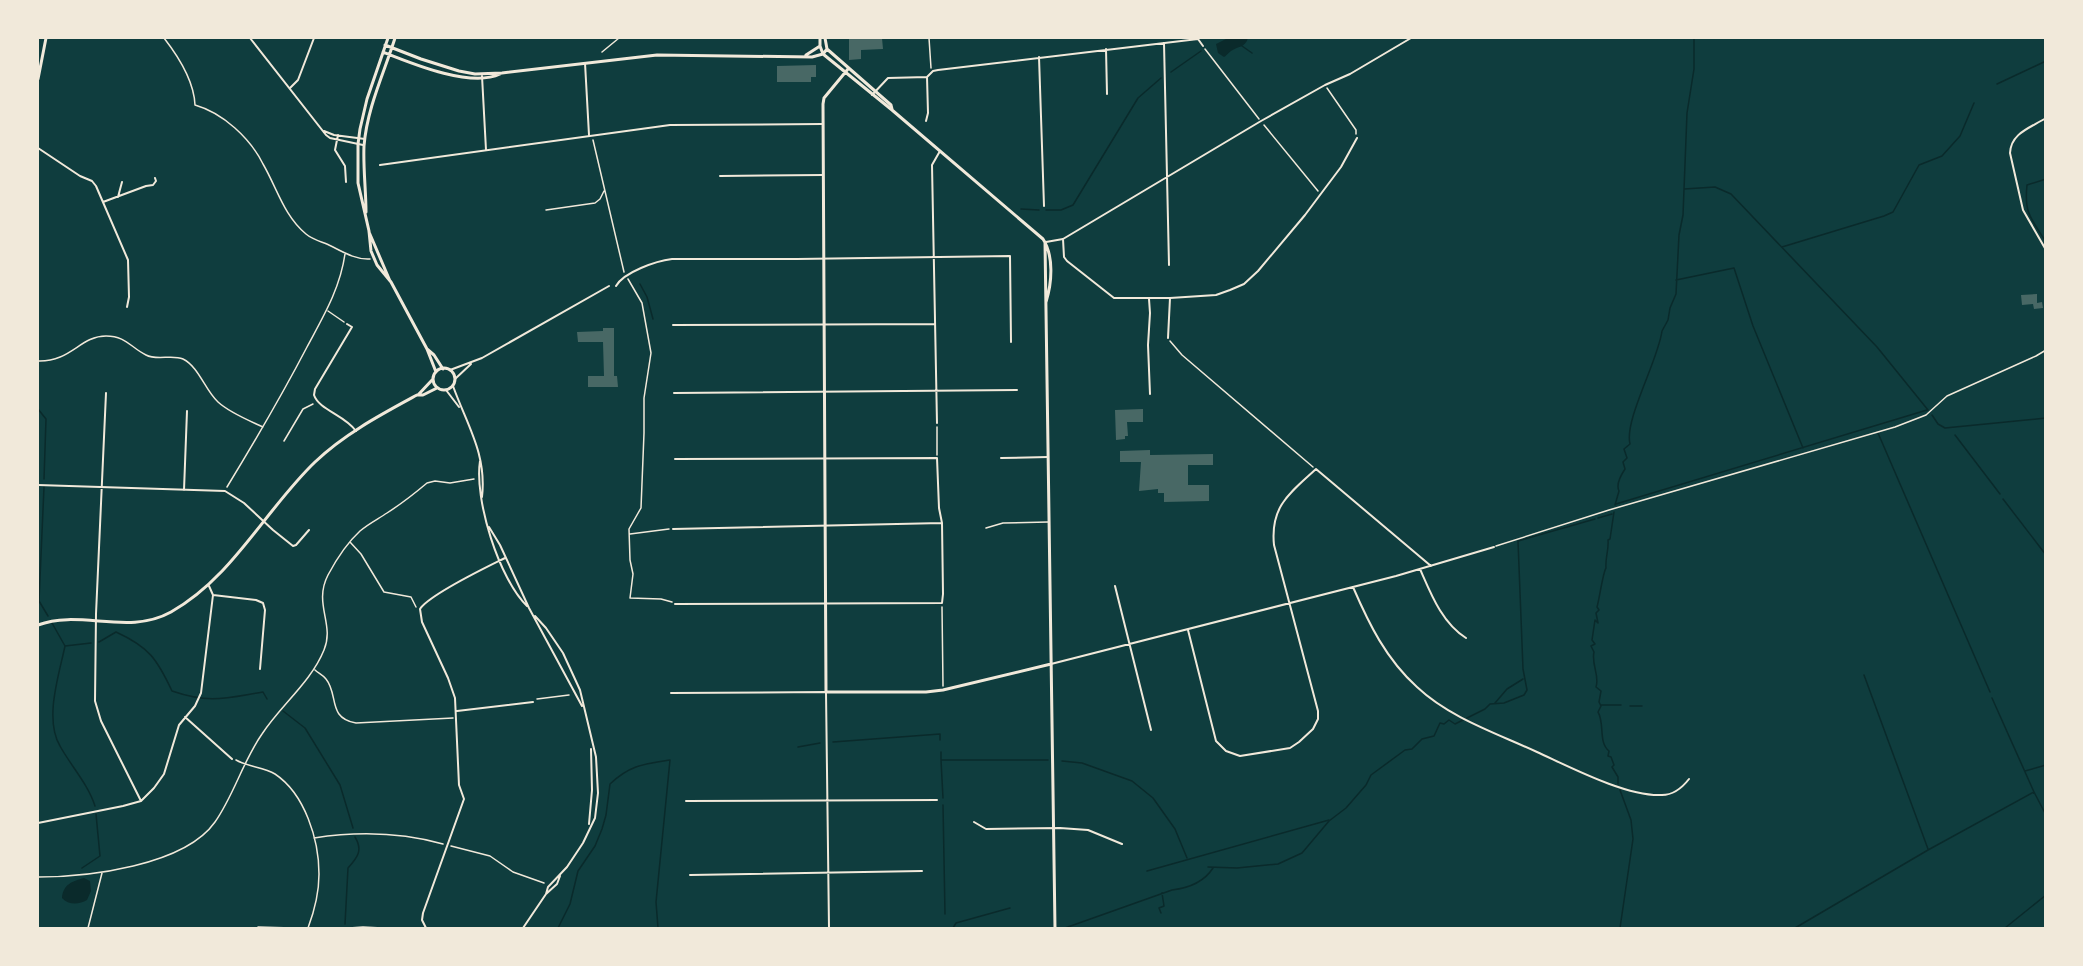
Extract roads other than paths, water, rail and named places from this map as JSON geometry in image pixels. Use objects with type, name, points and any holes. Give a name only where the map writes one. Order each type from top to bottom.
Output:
[{"type":"street","points":[[38,79],[46,38]]},
{"type":"street","points":[[250,38],[330,138],[364,145]]},
{"type":"street","points":[[290,88],[298,80],[314,38]]},
{"type":"street","points":[[388,38],[367,99],[359,137],[358,183],[369,231],[370,250],[377,265],[391,282]]},
{"type":"street","points":[[365,213],[365,138],[374,98],[395,38]]},
{"type":"street","points":[[820,38],[823,54],[847,70]]},
{"type":"street","points":[[386,45],[459,71],[502,73],[657,55],[806,56],[823,54],[827,49],[825,38]]},
{"type":"street","points":[[1045,242],[1063,239],[1261,121],[1325,85],[1350,74],[1411,38]]},
{"type":"street","points":[[874,93],[888,78],[927,77],[933,71],[1198,39],[1203,46]]},
{"type":"street","points":[[1164,43],[1168,265]]},
{"type":"street","points":[[820,46],[827,49],[847,70],[891,105],[892,110],[1045,242],[1054,928]]},
{"type":"street","points":[[806,56],[820,46]]},
{"type":"street","points":[[1106,49],[1107,93]]},
{"type":"street","points":[[383,52],[464,78],[482,79],[502,73]]},
{"type":"street","points":[[1040,57],[1044,206]]},
{"type":"street","points":[[585,63],[591,135]]},
{"type":"street","points":[[829,928],[822,124],[824,98],[847,70]]},
{"type":"street","points":[[482,73],[486,150]]},
{"type":"street","points":[[926,121],[928,113],[927,77]]},
{"type":"street","points":[[2046,118],[2014,137],[2010,145],[2023,210],[2046,250]]},
{"type":"street","points":[[380,165],[670,125],[822,124]]},
{"type":"street","points":[[323,131],[365,138]]},
{"type":"street","points":[[338,135],[336,152],[345,166],[346,182]]},
{"type":"street","points":[[1063,239],[1064,257],[1067,261],[1110,296],[1118,299],[1216,295],[1244,284],[1258,271],[1341,167],[1357,138]]},
{"type":"street","points":[[38,148],[92,182],[104,202],[128,260],[127,307]]},
{"type":"street","points":[[937,423],[932,165],[940,151]]},
{"type":"street","points":[[720,176],[823,175]]},
{"type":"street","points":[[104,202],[153,185],[155,178]]},
{"type":"street","points":[[118,197],[122,182]]},
{"type":"street","points":[[38,625],[53,621],[139,623],[172,612],[209,586],[315,462],[356,431],[417,395],[434,380],[436,372],[427,349],[391,282],[369,231]]},
{"type":"street","points":[[616,286],[619,281],[651,264],[672,259],[1010,256],[1011,342]]},
{"type":"street","points":[[436,372],[473,362],[609,286]]},
{"type":"street","points":[[1149,298],[1150,394]]},
{"type":"street","points":[[1168,338],[1170,298]]},
{"type":"street","points":[[348,324],[352,327],[315,389],[314,395],[316,401],[347,420],[356,431]]},
{"type":"street","points":[[674,326],[935,324]]},
{"type":"street","points":[[427,349],[443,369]]},
{"type":"street","points":[[473,362],[455,379],[453,386],[473,432],[484,479],[482,500],[500,560],[519,596],[530,608]]},
{"type":"street","points":[[450,370],[455,379]]},
{"type":"street","points":[[434,380],[438,388]]},
{"type":"street","points":[[446,390],[453,386]]},
{"type":"street","points":[[417,395],[423,395],[438,388],[446,390],[461,408]]},
{"type":"street","points":[[674,393],[1017,390]]},
{"type":"street","points":[[106,393],[96,621],[96,707],[100,721],[141,801]]},
{"type":"street","points":[[184,490],[187,411]]},
{"type":"street","points":[[1001,458],[1048,457]]},
{"type":"street","points":[[675,459],[938,458],[939,508],[942,523],[942,603],[675,604]]},
{"type":"street","points":[[1188,630],[1212,730],[1220,747],[1233,755],[1240,756],[1290,748],[1306,736],[1317,722],[1318,711],[1275,556],[1274,519],[1276,511],[1286,496],[1316,469],[1431,566]]},
{"type":"street","points":[[38,485],[225,491],[244,503],[293,546],[309,530]]},
{"type":"street","points":[[673,529],[942,523]]},
{"type":"street","points":[[489,527],[584,709]]},
{"type":"street","points":[[671,693],[926,692],[943,690],[1188,630],[1420,569],[1494,547]]},
{"type":"street","points":[[426,928],[423,924],[423,913],[464,799],[459,785],[457,711],[448,678],[422,621],[420,609],[425,603],[505,558]]},
{"type":"street","points":[[1420,569],[1434,600],[1459,633],[1466,638]]},
{"type":"street","points":[[38,823],[141,801],[154,788],[164,774],[178,725],[201,693],[213,595],[209,586]]},
{"type":"street","points":[[1115,586],[1151,730]]},
{"type":"street","points":[[1353,587],[1380,643],[1393,661],[1417,687],[1454,713],[1588,776],[1631,790],[1650,795],[1671,794],[1684,786],[1689,779]]},
{"type":"street","points":[[213,595],[256,600],[263,603],[265,610],[260,669]]},
{"type":"street","points":[[524,928],[546,894],[557,884],[579,849],[596,814],[598,782],[596,757],[581,694],[567,660],[546,628],[535,616]]},
{"type":"street","points":[[457,711],[533,702]]},
{"type":"street","points":[[185,717],[232,759]]},
{"type":"street","points":[[590,826],[592,746]]},
{"type":"street","points":[[686,801],[937,800]]},
{"type":"street","points":[[974,822],[986,829],[1088,830],[1122,844]]},
{"type":"street","points":[[690,875],[922,872]]},
{"type":"lane","points":[[986,528],[1003,523],[1049,522]]},
{"type":"water","points":[[1228,38],[1248,38],[1243,45],[1224,57],[1218,53],[1216,44]]},
{"type":"water","points":[[84,878],[90,881],[91,891],[87,900],[74,904],[62,898],[66,886]]},
{"type":"waterway","points":[[1615,505],[1619,483],[1625,469],[1623,462],[1627,458],[1624,449],[1630,444],[1629,433],[1636,406],[1676,294],[1679,235],[1683,215],[1687,113],[1694,69],[1694,38]]},
{"type":"waterway","points":[[1242,46],[1252,53]]},
{"type":"waterway","points":[[1171,72],[1201,51]]},
{"type":"waterway","points":[[1997,84],[2046,61]]},
{"type":"waterway","points":[[1046,210],[1061,210],[1073,205],[1138,98],[1161,78]]},
{"type":"waterway","points":[[1782,247],[1893,212],[1919,165],[1942,156],[1960,136],[1974,103]]},
{"type":"waterway","points":[[2046,179],[2027,185],[2026,195],[2030,215],[2046,242]]},
{"type":"waterway","points":[[1684,189],[1715,187],[1731,194],[1877,347],[1928,410]]},
{"type":"waterway","points":[[1021,209],[1039,210]]},
{"type":"waterway","points":[[1676,280],[1734,268],[1753,326],[1803,448]]},
{"type":"waterway","points":[[640,284],[647,297],[653,319]]},
{"type":"waterway","points":[[38,409],[46,419],[44,479]]},
{"type":"waterway","points":[[1616,504],[1927,410]]},
{"type":"waterway","points":[[1932,415],[1938,424],[1945,428],[2046,418]]},
{"type":"waterway","points":[[1878,433],[1990,692]]},
{"type":"waterway","points":[[1955,435],[2000,494]]},
{"type":"waterway","points":[[44,487],[39,601],[48,616]]},
{"type":"waterway","points":[[2003,499],[2046,555]]},
{"type":"waterway","points":[[1614,512],[1608,540],[1606,568],[1597,607],[1599,610],[1596,613],[1598,623],[1595,620],[1592,640],[1595,644],[1591,646],[1594,652],[1596,687],[1601,691],[1599,702],[1601,706],[1598,712],[1603,738],[1609,751],[1608,756],[1611,757],[1614,765],[1612,767],[1618,777],[1618,784]]},
{"type":"waterway","points":[[1598,518],[1612,514]]},
{"type":"waterway","points":[[1467,718],[1490,704],[1504,703],[1524,695],[1527,690],[1523,669],[1518,541],[1595,519]]},
{"type":"waterway","points":[[52,623],[65,646],[91,643]]},
{"type":"waterway","points":[[99,642],[116,632],[137,643],[151,655],[162,670],[172,691],[208,699],[263,692],[267,699]]},
{"type":"waterway","points":[[65,646],[54,697],[55,735],[95,806]]},
{"type":"waterway","points":[[1864,675],[1928,849]]},
{"type":"waterway","points":[[1495,703],[1507,689],[1523,679]]},
{"type":"waterway","points":[[1795,928],[1928,850],[2034,792],[1992,698]]},
{"type":"waterway","points":[[1601,705],[1621,705]]},
{"type":"waterway","points":[[1630,706],[1642,706]]},
{"type":"waterway","points":[[283,711],[305,728],[340,785],[353,828]]},
{"type":"waterway","points":[[1208,867],[1237,868],[1278,864],[1302,853],[1329,821],[1346,808],[1366,785],[1371,775],[1405,750],[1412,749],[1422,739],[1434,736],[1440,723],[1444,724],[1449,720],[1455,724],[1463,720]]},
{"type":"waterway","points":[[833,742],[940,734],[940,740]]},
{"type":"waterway","points":[[798,747],[820,743]]},
{"type":"waterway","points":[[941,752],[941,760],[1048,760]]},
{"type":"waterway","points":[[558,928],[570,904],[578,871],[595,846],[602,829],[610,784],[638,766],[670,760],[656,902],[658,928]]},
{"type":"waterway","points":[[941,760],[943,798]]},
{"type":"waterway","points":[[1062,761],[1082,763],[1132,781],[1153,798],[1175,829],[1187,858]]},
{"type":"waterway","points":[[2025,771],[2046,765]]},
{"type":"waterway","points":[[1620,790],[1631,820],[1633,839],[1620,928]]},
{"type":"waterway","points":[[2034,792],[2046,815]]},
{"type":"waterway","points":[[943,805],[945,914]]},
{"type":"waterway","points":[[82,868],[100,856],[96,814]]},
{"type":"waterway","points":[[1147,871],[1329,820]]},
{"type":"waterway","points":[[345,924],[348,868],[357,857],[359,850],[355,837]]},
{"type":"waterway","points":[[1065,928],[1172,890],[1190,886],[1201,881],[1213,868]]},
{"type":"waterway","points":[[1161,913],[1159,908],[1164,906],[1162,893]]},
{"type":"waterway","points":[[2005,928],[2046,895]]},
{"type":"waterway","points":[[953,928],[956,923],[1010,908]]}]
